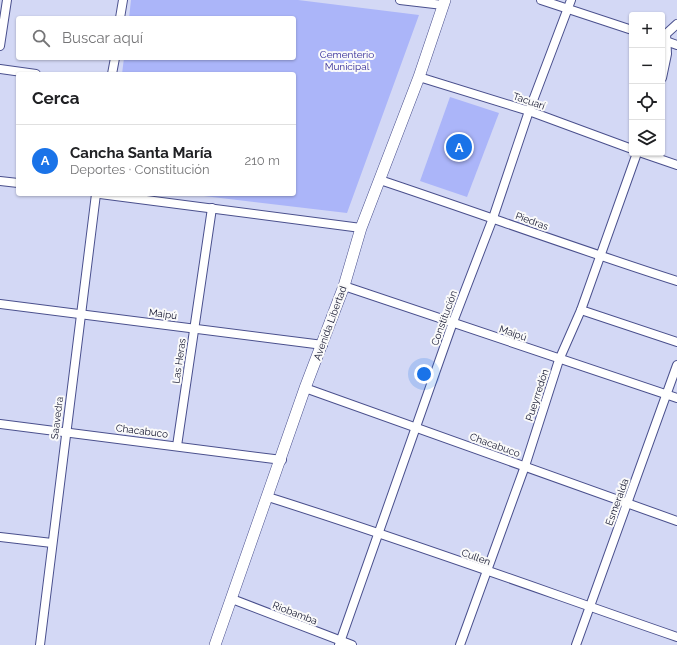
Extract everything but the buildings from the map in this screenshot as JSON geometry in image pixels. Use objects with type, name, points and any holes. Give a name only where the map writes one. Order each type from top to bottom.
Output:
[{"type":"main road","name":"Avenida Libertad","points":[[215,645],[282,460],[305,388],[323,345],[344,286],[361,228],[419,77],[444,3]]},
{"type":"street","points":[[0,46],[7,0]]},
{"type":"street","points":[[120,16],[123,0]]},
{"type":"street","points":[[400,0],[444,3]]},
{"type":"street","points":[[541,0],[629,29]]},
{"type":"street","name":"Constitución","points":[[340,643],[453,322],[493,218],[529,111],[571,0]]},
{"type":"street","points":[[665,38],[666,34],[677,24]]},
{"type":"street","points":[[665,41],[677,45]]},
{"type":"street","points":[[665,54],[665,70]]},
{"type":"street","points":[[112,72],[115,60]]},
{"type":"street","points":[[0,69],[22,72]]},
{"type":"street","name":"Tacuarí","points":[[419,77],[529,111],[629,148]]},
{"type":"street","name":"Pueyrredón","points":[[460,645],[525,466],[560,360],[581,310],[636,156]]},
{"type":"street","points":[[650,156],[677,166]]},
{"type":"street","name":"Piedras","points":[[380,180],[599,256],[677,281]]},
{"type":"street","points":[[0,181],[16,183]]},
{"type":"street","name":"Saavedra","points":[[40,645],[96,196]]},
{"type":"street","points":[[116,196],[361,228]]},
{"type":"street","name":"Las Heras","points":[[177,446],[193,328],[212,208]]},
{"type":"street","name":"Maipú","points":[[344,286],[453,322],[560,360],[677,398]]},
{"type":"street","name":"Maipú","points":[[0,304],[323,345]]},
{"type":"street","points":[[581,310],[677,342]]},
{"type":"street","name":"Esmeralda","points":[[576,645],[668,395],[677,365]]},
{"type":"street","name":"Chacabuco","points":[[305,388],[677,521]]},
{"type":"street","name":"Chacabuco","points":[[0,424],[282,460]]},
{"type":"street","name":"Cullen","points":[[268,497],[380,532],[487,572],[677,637]]},
{"type":"street","points":[[0,537],[52,543]]},
{"type":"street","name":"Riobamba","points":[[232,599],[340,643],[352,645]]},
{"type":"green space","name":"Cementerio Municipal","points":[[131,0],[298,0],[419,15],[347,213],[204,196],[296,196],[296,72],[122,72],[124,60],[296,60],[296,16],[129,16]]},
{"type":"green space","points":[[450,97],[499,113],[467,197],[420,181]]},
{"type":"place","name":"Cancha Santa María","points":[[459,147]]}]
